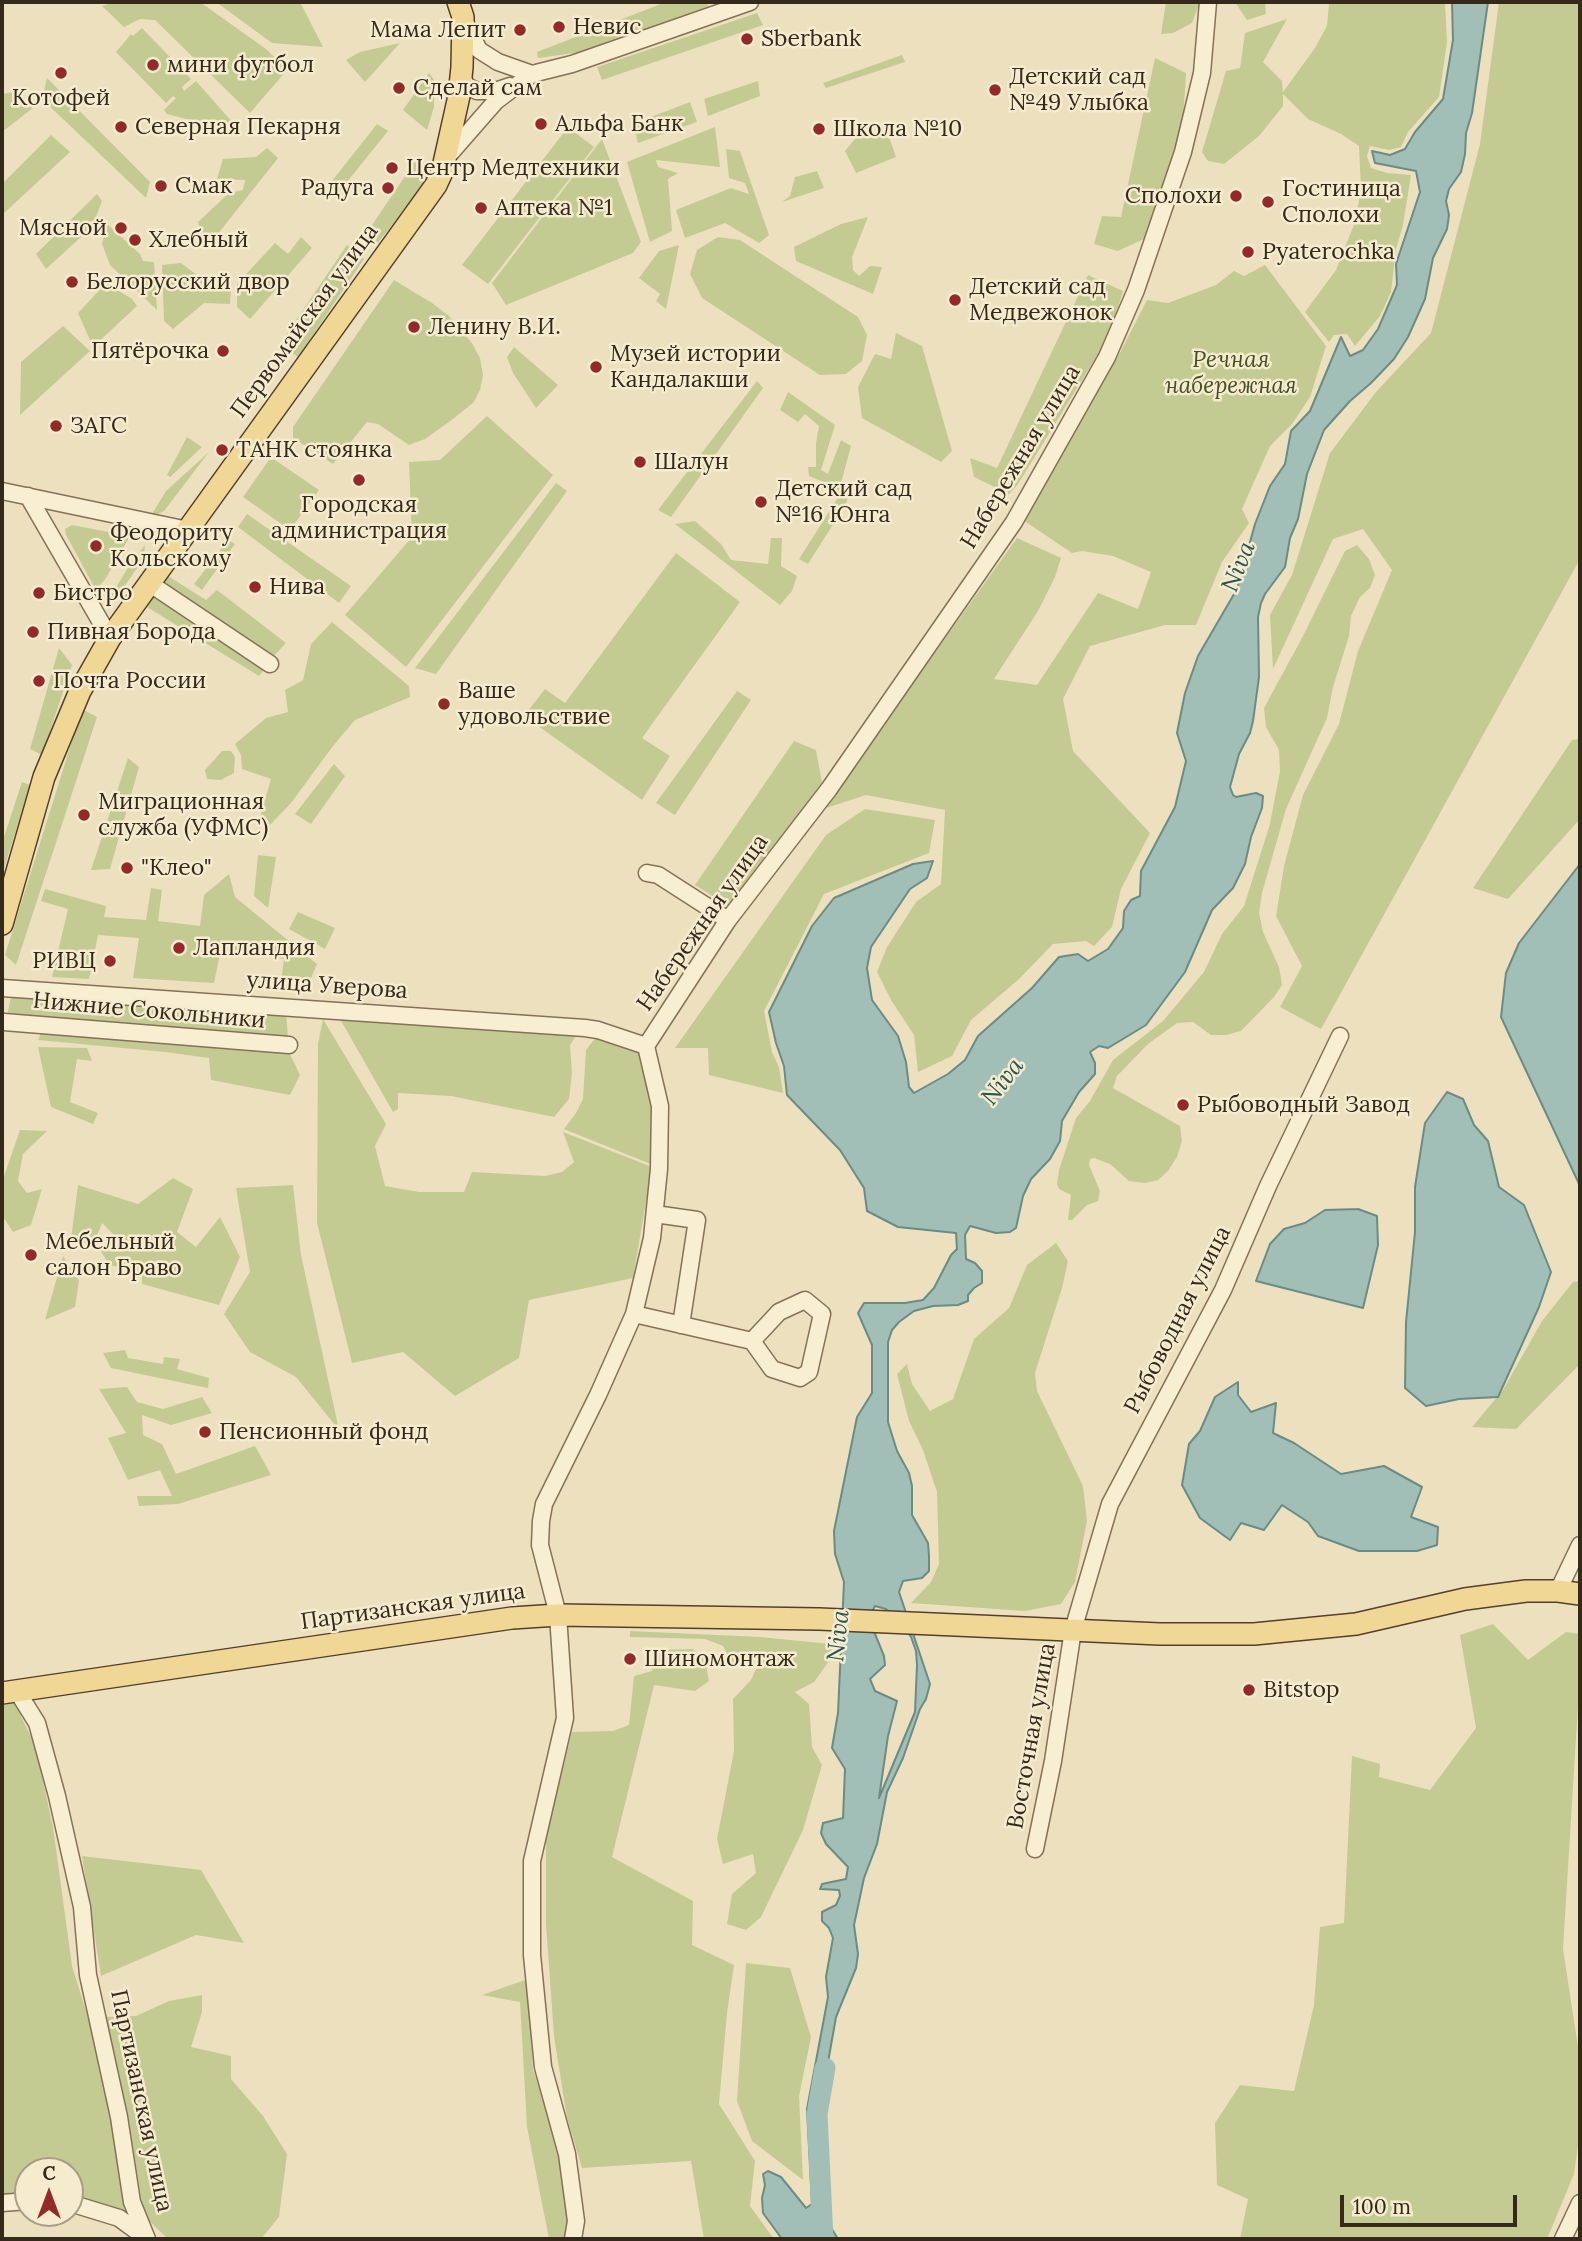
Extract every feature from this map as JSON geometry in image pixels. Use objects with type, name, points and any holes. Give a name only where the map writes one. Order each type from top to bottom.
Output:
[{"type":"main road","name":"Первомайская улица","points":[[2,923],[44,777],[80,691],[110,638],[436,185],[447,158],[462,71],[460,10]]},
{"type":"main road","name":"Партизанская улица","points":[[9,1692],[512,1618],[558,1615],[819,1619],[1160,1634],[1254,1634],[1356,1624],[1465,1599],[1526,1591],[1580,1594]]},
{"type":"street","points":[[498,62],[478,57],[468,59],[462,71],[467,86],[477,91],[495,91],[750,2]]},
{"type":"street","name":"Набережная улица","points":[[573,2239],[576,2221],[567,2154],[543,2067],[532,1955],[532,1860],[565,1718],[558,1615],[540,1545],[544,1504],[598,1395],[634,1314],[652,1238],[659,1169],[660,1106],[646,1046],[728,920],[830,789],[1014,522],[1107,357],[1136,290],[1183,152],[1202,73],[1208,2]]},
{"type":"street","name":"Первомайская улица","points":[[447,158],[496,101],[526,79],[479,50],[460,10]]},
{"type":"street","points":[[2,491],[188,530]]},
{"type":"street","points":[[28,496],[110,638]]},
{"type":"street","points":[[149,583],[270,664]]},
{"type":"street","points":[[647,873],[658,875],[728,920]]},
{"type":"street","name":"улица Уверова","points":[[2,988],[585,1028],[646,1046]]},
{"type":"street","name":"Нижние Сокольники","points":[[4,1022],[289,1045]]},
{"type":"street","name":"Рыбоводная улица","points":[[1073,1630],[1110,1504],[1223,1290],[1268,1186],[1340,1036]]},
{"type":"street","points":[[654,1214],[697,1220],[681,1325]]},
{"type":"street","points":[[634,1314],[752,1341],[772,1369],[800,1378],[809,1371],[822,1314],[805,1300],[779,1312],[752,1341]]},
{"type":"street","points":[[1558,1591],[1580,1545]]},
{"type":"street","name":"Восточная улица","points":[[1035,1849],[1053,1761],[1073,1630]]},
{"type":"street","name":"Партизанская улица","points":[[9,1692],[37,1723],[57,1796],[82,1907],[88,1975],[119,2117],[132,2202],[147,2239]]},
{"type":"street","points":[[1563,2239],[1580,2203]]},
{"type":"street","points":[[84,2207],[120,2218],[147,2239]]},
{"type":"green space","points":[[114,2],[200,2],[266,49],[287,70],[250,113],[155,20],[140,19],[124,27],[102,6]]},
{"type":"green space","points":[[216,2],[300,2],[323,47],[272,43]]},
{"type":"green space","points":[[666,2],[706,2],[710,9],[589,51],[538,58],[537,52]]},
{"type":"green space","points":[[1166,2],[1200,2],[1192,23],[1173,33],[1161,34]]},
{"type":"green space","points":[[1235,2],[1265,2],[1266,14],[1247,20]]},
{"type":"green space","points":[[1445,2],[1447,42],[1439,97],[1408,132],[1401,147],[1389,150],[1370,146],[1367,156],[1371,168],[1387,173],[1411,175],[1396,249],[1391,292],[1380,316],[1355,346],[1347,334],[1334,335],[1329,342],[1305,312],[1336,270],[1355,222],[1361,190],[1359,146],[1341,134],[1308,119],[1283,94],[1283,106],[1259,136],[1224,164],[1208,161],[1202,152],[1226,71],[1240,68],[1245,33],[1287,19],[1263,62],[1282,81],[1283,92],[1315,48],[1327,26],[1329,4]]},
{"type":"green space","points":[[1499,2],[1580,2],[1580,559],[1321,1029],[1280,1007],[1302,966],[1276,916],[1284,866],[1303,795],[1339,724],[1358,651],[1392,570],[1363,529],[1333,539],[1273,669],[1270,615],[1292,575],[1330,453],[1376,392],[1431,333],[1480,144]]},
{"type":"green space","points":[[757,13],[763,25],[602,80],[597,67]]},
{"type":"green space","name":"мини футбол","points":[[142,28],[191,79],[182,87],[184,91],[196,81],[233,123],[226,129],[167,114],[164,110],[176,98],[173,96],[166,103],[116,52],[131,34],[133,36]]},
{"type":"green space","points":[[400,43],[365,82],[346,60],[360,52]]},
{"type":"green space","points":[[902,55],[905,62],[826,88],[823,83]]},
{"type":"green space","points":[[1155,58],[1186,73],[1183,121],[1148,237],[1118,251],[1094,244],[1102,216],[1121,217]]},
{"type":"green space","points":[[429,73],[434,80],[434,107],[427,130],[403,110]]},
{"type":"green space","points":[[47,78],[150,182],[146,198],[42,99]]},
{"type":"green space","points":[[758,81],[760,96],[708,116],[704,99]]},
{"type":"green space","points":[[17,92],[33,108],[2,132],[2,94]]},
{"type":"green space","points":[[690,102],[697,122],[638,143],[633,124]]},
{"type":"green space","points":[[377,124],[388,131],[334,198],[328,186]]},
{"type":"green space","points":[[568,127],[594,147],[488,284],[462,265]]},
{"type":"green space","points":[[715,127],[720,167],[656,160],[658,167],[678,173],[668,179],[672,231],[650,242],[627,162]]},
{"type":"green space","points":[[859,134],[888,134],[896,157],[856,173],[845,151]]},
{"type":"green space","points":[[51,135],[70,152],[2,215],[2,184]]},
{"type":"green space","points":[[602,139],[641,242],[633,253],[506,305],[492,283]]},
{"type":"green space","points":[[267,148],[278,158],[206,249],[198,222],[229,193],[243,190],[245,180],[217,179],[223,159],[256,157]]},
{"type":"green space","points":[[726,149],[740,151],[769,235],[759,243],[725,223],[685,238],[676,210],[731,188],[749,194],[745,183],[729,178]]},
{"type":"green space","points":[[418,157],[432,176],[376,245],[370,240],[370,228]]},
{"type":"green space","points":[[817,171],[824,188],[782,202],[790,196],[795,177]]},
{"type":"green space","points":[[97,194],[102,201],[92,227],[46,269],[36,254]]},
{"type":"green space","points":[[868,217],[852,257],[853,270],[859,276],[870,266],[882,267],[873,294],[796,261],[794,247],[841,224]]},
{"type":"green space","points":[[107,224],[140,254],[143,261],[154,262],[157,310],[110,265],[102,244]]},
{"type":"green space","points":[[301,237],[312,248],[250,319],[237,307],[237,284],[275,243],[288,254]]},
{"type":"green space","points":[[718,237],[740,240],[858,317],[867,335],[862,361],[846,374],[820,375],[702,298],[690,274],[697,250]]},
{"type":"green space","points":[[347,245],[364,259],[298,357],[284,347],[284,338]]},
{"type":"green space","points":[[679,245],[666,309],[656,301],[660,294],[639,278],[659,251]]},
{"type":"green space","points":[[181,263],[217,290],[231,289],[230,304],[204,303],[173,329],[164,321],[162,265]]},
{"type":"green space","name":"Речная набережная","points":[[1265,265],[1326,346],[1310,397],[1292,424],[1270,446],[1242,509],[1249,523],[1222,562],[1196,625],[1165,625],[1090,646],[1063,699],[1073,751],[1150,833],[1121,889],[1112,927],[1094,946],[1086,941],[1053,944],[1018,980],[971,1020],[952,1056],[918,1072],[914,1035],[891,1000],[877,972],[887,947],[916,902],[941,884],[945,810],[866,795],[823,809],[1017,538],[1061,558],[1038,611],[994,679],[1037,685],[1098,593],[1138,609],[1151,572],[1113,556],[1082,551],[1072,553],[1023,520],[1121,351],[1147,300],[1168,303],[1216,285],[1234,271],[1244,276]]},
{"type":"green space","points":[[1088,275],[1123,291],[1109,336],[1018,484],[1009,494],[974,477],[970,458],[997,468]]},
{"type":"green space","points":[[394,280],[449,316],[472,343],[480,358],[483,375],[480,390],[474,402],[453,419],[425,439],[409,445],[378,424],[367,422],[333,464],[293,438],[293,427]]},
{"type":"green space","points":[[106,283],[132,299],[137,306],[93,347],[78,313]]},
{"type":"green space","points":[[63,326],[90,351],[20,415],[21,362]]},
{"type":"green space","points":[[896,333],[922,346],[952,451],[941,462],[862,418],[858,387],[875,354],[891,359]]},
{"type":"green space","points":[[514,347],[558,385],[536,408],[513,373],[507,357]]},
{"type":"green space","points":[[757,381],[763,388],[671,517],[658,510]]},
{"type":"green space","points":[[788,392],[835,425],[821,470],[828,474],[841,440],[851,446],[841,483],[852,481],[846,504],[808,564],[799,559],[839,496],[831,485],[809,476],[808,467],[816,467],[819,426],[805,414],[798,422],[780,410]]},
{"type":"green space","points":[[487,416],[553,475],[406,667],[345,615],[412,537],[409,462],[440,460]]},
{"type":"green space","points":[[187,437],[202,447],[170,477],[167,475]]},
{"type":"green space","points":[[209,452],[164,511],[152,514],[166,491]]},
{"type":"green space","points":[[269,460],[275,460],[319,490],[290,530],[243,497]]},
{"type":"green space","points":[[556,483],[567,491],[436,674],[415,668]]},
{"type":"green space","points":[[247,514],[351,586],[339,603],[238,527]]},
{"type":"green space","points":[[695,521],[721,544],[731,560],[768,564],[771,538],[782,538],[781,566],[797,576],[792,591],[780,605],[675,524]]},
{"type":"green space","points":[[72,525],[130,536],[96,590],[66,535],[65,529]]},
{"type":"green space","points":[[228,540],[235,544],[202,590],[194,584]]},
{"type":"green space","points":[[145,545],[144,558],[117,597],[109,599],[129,566]]},
{"type":"green space","points":[[1357,545],[1369,559],[1375,575],[1370,588],[1360,597],[1351,616],[1349,636],[1333,687],[1327,718],[1286,809],[1262,893],[1259,913],[1263,932],[1279,967],[1282,985],[1241,1031],[1211,1035],[1193,1022],[1177,1023],[1148,1044],[1117,1076],[1113,1088],[1180,1126],[1182,1141],[1177,1157],[1158,1180],[1145,1183],[1129,1181],[1110,1164],[1090,1159],[1089,1165],[1100,1191],[1098,1201],[1087,1205],[1072,1220],[1068,1220],[1071,1195],[1059,1189],[1057,1184],[1076,1118],[1090,1101],[1113,1060],[1163,1021],[1204,972],[1222,934],[1244,906],[1270,824],[1280,771],[1279,750],[1266,727],[1264,708],[1345,551]]},
{"type":"green space","points":[[676,553],[740,602],[642,738],[670,756],[642,800],[524,716],[545,689],[565,703]]},
{"type":"green space","points":[[168,576],[206,600],[217,590],[286,643],[272,658],[161,586]]},
{"type":"green space","points":[[156,592],[267,666],[259,676],[147,607]]},
{"type":"green space","points":[[332,622],[409,686],[410,697],[355,720],[291,803],[269,826],[260,817],[271,779],[242,769],[241,755],[235,744],[266,718],[288,712],[285,690],[303,680],[311,644]]},
{"type":"green space","points":[[59,648],[72,665],[42,755],[30,749]]},
{"type":"green space","points":[[737,691],[751,700],[675,815],[656,803]]},
{"type":"green space","points":[[82,709],[97,717],[16,965],[5,955]]},
{"type":"green space","points":[[1580,739],[1580,819],[1508,899],[1473,888],[1572,740]]},
{"type":"green space","points":[[794,741],[816,750],[823,788],[730,907],[695,885]]},
{"type":"green space","points":[[222,751],[231,751],[235,757],[234,773],[221,780],[207,779],[205,770]]},
{"type":"green space","points":[[128,758],[139,767],[110,869],[91,870]]},
{"type":"green space","points":[[334,764],[345,776],[311,824],[295,814]]},
{"type":"green space","points":[[22,782],[30,785],[2,875],[2,843]]},
{"type":"green space","points":[[865,809],[935,820],[929,853],[824,894],[764,1011],[783,1093],[709,1075],[708,1048],[675,1048],[826,835]]},
{"type":"green space","points":[[258,855],[276,857],[268,908],[254,896]]},
{"type":"green space","points":[[229,874],[235,897],[317,964],[308,985],[281,981],[284,959],[221,949],[214,983],[133,978],[139,938],[98,935],[89,979],[52,977],[68,909],[41,901],[45,889],[106,906],[104,917],[146,920],[151,888],[162,890],[158,921],[200,926],[204,895]]},
{"type":"green space","points":[[298,912],[335,928],[325,949],[289,929]]},
{"type":"green space","points":[[11,997],[286,1012],[288,1038],[7,1016]]},
{"type":"green space","points":[[323,1019],[386,1124],[375,1146],[385,1186],[419,1192],[464,1192],[472,1172],[545,1176],[562,1172],[574,1162],[563,1132],[652,1167],[633,1278],[529,1300],[519,1358],[455,1396],[403,1352],[352,1363],[317,1223],[318,1044]]},
{"type":"green space","points":[[340,1019],[578,1033],[570,1045],[572,1073],[569,1099],[554,1117],[451,1096],[398,1093],[398,1109],[393,1112]]},
{"type":"green space","points":[[42,1031],[288,1050],[300,1075],[290,1095],[211,1080],[209,1058],[38,1040]]},
{"type":"green space","points":[[597,1036],[639,1050],[656,1129],[653,1165],[564,1129],[583,1099],[586,1050]]},
{"type":"green space","points":[[38,1047],[87,1048],[92,1061],[77,1059],[70,1102],[98,1113],[93,1124],[51,1107]]},
{"type":"green space","points":[[20,1130],[47,1131],[23,1154],[18,1181],[27,1193],[42,1189],[31,1225],[13,1232],[2,1215],[2,1182]]},
{"type":"green space","points":[[173,1178],[193,1189],[177,1232],[196,1247],[220,1217],[240,1257],[219,1305],[142,1284],[142,1271],[109,1265],[101,1251],[122,1243],[102,1223],[93,1246],[71,1239],[78,1185],[138,1204]]},
{"type":"green space","points":[[293,1185],[301,1255],[339,1430],[296,1377],[250,1352],[224,1314],[250,1272],[236,1188]]},
{"type":"green space","points":[[1056,1243],[1068,1261],[1035,1373],[1037,1391],[1083,1486],[1087,1521],[1075,1582],[1061,1604],[1025,1611],[911,1603],[931,1582],[939,1564],[937,1492],[923,1450],[909,1421],[897,1374],[907,1364],[912,1384],[930,1411],[953,1399],[974,1339],[1009,1308],[1027,1265]]},
{"type":"green space","points":[[63,1256],[79,1281],[75,1307],[45,1320]]},
{"type":"green space","points":[[1580,1281],[1580,1364],[1516,1429],[1472,1427],[1503,1390],[1542,1321],[1573,1282]]},
{"type":"green space","points":[[125,1350],[128,1358],[163,1364],[164,1357],[180,1359],[177,1369],[209,1378],[208,1388],[111,1368],[103,1353]]},
{"type":"green space","points":[[127,1387],[137,1402],[163,1409],[202,1397],[212,1413],[171,1425],[142,1415],[143,1435],[162,1444],[176,1474],[255,1446],[271,1475],[178,1504],[139,1506],[137,1496],[172,1496],[160,1470],[128,1480],[108,1438],[126,1433],[99,1389]]},
{"type":"green space","points":[[1493,1624],[1528,1660],[1566,1632],[1580,1634],[1580,1673],[1563,1949],[1580,2060],[1580,2131],[1574,2174],[1547,2239],[1240,2239],[1248,2199],[1217,2185],[1215,2123],[1240,2085],[1294,2091],[1314,2005],[1320,1927],[1344,1923],[1352,1756],[1380,1764],[1379,1777],[1430,1790],[1476,1728],[1460,1635]]},
{"type":"green space","points":[[630,1631],[760,1637],[831,1644],[832,1657],[814,1682],[795,1692],[809,1704],[812,1747],[822,1765],[803,1830],[761,1917],[746,1930],[727,1924],[732,1894],[756,1873],[753,1854],[723,1864],[717,1839],[734,1751],[733,1699],[751,1680],[761,1658],[745,1658],[733,1666],[723,1646],[705,1639],[630,1637]]},
{"type":"green space","points":[[693,1649],[705,1660],[709,1681],[695,1691],[654,1685],[612,1857],[693,1901],[692,1945],[734,1965],[719,2104],[755,2161],[750,2206],[774,2239],[704,2239],[691,2161],[582,2168],[567,2118],[554,2036],[546,1924],[546,1837],[572,1732],[613,1731],[629,1725],[634,1676],[652,1671],[653,1650]]},
{"type":"green space","points":[[14,1702],[35,1745],[53,1827],[72,1966],[97,2046],[129,2212],[84,2198],[84,2157],[14,2157],[14,2197],[2,2198],[2,1704]]},
{"type":"green space","points":[[82,1856],[201,1870],[244,1943],[196,1935],[101,1976]]},
{"type":"green space","points":[[746,1963],[790,1968],[811,2037],[799,2096],[803,2180],[752,2141],[737,2101]]},
{"type":"green space","points":[[528,1979],[533,2070],[563,2153],[570,2221],[568,2239],[549,2239],[527,2127],[520,2002],[482,1995]]},
{"type":"green space","points":[[202,1995],[202,2012],[191,2047],[231,2056],[231,2079],[263,2116],[287,2154],[279,2217],[261,2239],[168,2239],[144,2216],[128,2114],[103,2017],[136,2016],[169,2001]]},
{"type":"water","points":[[1452,2],[1488,2],[1472,113],[1466,133],[1465,154],[1461,172],[1449,189],[1446,201],[1449,215],[1447,229],[1433,258],[1425,299],[1408,337],[1394,359],[1324,430],[1307,474],[1285,567],[1261,603],[1258,617],[1259,677],[1253,721],[1239,754],[1230,787],[1236,797],[1256,793],[1263,796],[1262,808],[1251,837],[1245,864],[1233,888],[1212,910],[1185,972],[1146,1025],[1108,1048],[1099,1046],[1090,1052],[1095,1063],[1095,1074],[1079,1092],[1062,1121],[1060,1141],[1050,1159],[1031,1179],[1023,1196],[1016,1228],[1010,1232],[996,1233],[970,1226],[965,1235],[966,1259],[975,1263],[982,1271],[982,1283],[968,1295],[968,1301],[958,1305],[933,1306],[914,1311],[892,1330],[888,1342],[888,1422],[897,1451],[909,1473],[912,1515],[928,1543],[929,1556],[929,1571],[922,1578],[903,1581],[899,1592],[930,1684],[903,1758],[887,1792],[877,1844],[864,1878],[854,1925],[858,1954],[856,1968],[836,2017],[816,2110],[816,2140],[827,2221],[838,2239],[782,2239],[763,2213],[763,2174],[768,2171],[781,2177],[806,2208],[812,2204],[807,2109],[828,1997],[826,1977],[833,1938],[822,1921],[822,1912],[836,1905],[840,1896],[839,1890],[820,1889],[822,1884],[846,1879],[848,1867],[826,1844],[821,1833],[823,1823],[843,1818],[845,1769],[832,1748],[838,1713],[844,1582],[835,1554],[834,1531],[857,1417],[872,1393],[872,1345],[858,1313],[864,1303],[923,1300],[934,1288],[951,1255],[957,1249],[956,1233],[898,1227],[867,1211],[864,1188],[840,1150],[787,1095],[784,1066],[769,1012],[812,926],[834,898],[913,864],[933,861],[927,878],[910,889],[871,947],[867,968],[872,1000],[898,1036],[906,1062],[909,1087],[914,1093],[948,1074],[965,1060],[978,1036],[1032,988],[1059,957],[1078,954],[1088,961],[1108,949],[1123,928],[1124,911],[1131,900],[1140,896],[1141,871],[1175,807],[1186,761],[1177,733],[1185,693],[1198,656],[1237,589],[1255,524],[1270,486],[1285,464],[1291,431],[1310,411],[1341,337],[1350,356],[1363,350],[1378,329],[1397,285],[1396,264],[1420,192],[1416,171],[1375,163],[1372,151],[1390,155],[1405,149],[1415,132],[1443,99],[1453,40]],"holes":[[[875,1606],[886,1609],[911,1637],[917,1665],[915,1712],[879,1798],[888,1736],[897,1701],[875,1691],[870,1679],[885,1665],[871,1614]]]},
{"type":"water","points":[[1580,864],[1580,1186],[1501,1017],[1506,973],[1519,943]]},
{"type":"water","points":[[1447,1092],[1463,1099],[1474,1125],[1488,1141],[1499,1187],[1524,1205],[1551,1272],[1539,1307],[1498,1397],[1459,1399],[1426,1406],[1405,1388],[1406,1322],[1415,1232],[1415,1187],[1425,1123]]},
{"type":"water","points":[[1358,1209],[1377,1216],[1378,1245],[1363,1308],[1256,1281],[1270,1244],[1284,1229],[1305,1223],[1325,1210]]},
{"type":"water","points":[[1238,1382],[1238,1395],[1251,1412],[1276,1403],[1273,1433],[1294,1443],[1341,1474],[1384,1466],[1422,1487],[1411,1517],[1438,1527],[1437,1545],[1417,1551],[1359,1551],[1318,1536],[1308,1522],[1282,1505],[1264,1530],[1241,1523],[1230,1540],[1200,1518],[1182,1485],[1189,1444],[1200,1431],[1215,1397]]},
{"type":"waterway","name":"Niva","points":[[823,2239],[817,2114],[825,2068]]},
{"type":"place","name":"Невис","points":[[559,27]]},
{"type":"place","name":"Мама Лепит","points":[[520,30]]},
{"type":"place","name":"Sberbank","points":[[747,39]]},
{"type":"place","name":"мини футбол","points":[[153,65]]},
{"type":"place","name":"Котофей","points":[[61,73]]},
{"type":"place","name":"Сделай сам","points":[[399,88]]},
{"type":"place","name":"Детский сад №49 Улыбка","points":[[995,90]]},
{"type":"place","name":"Альфа Банк","points":[[541,124]]},
{"type":"place","name":"Северная Пекарня","points":[[121,127]]},
{"type":"place","name":"Школа №10","points":[[819,129]]},
{"type":"place","name":"Центр Медтехники","points":[[392,168]]},
{"type":"place","name":"Смак","points":[[161,186]]},
{"type":"place","name":"Радуга","points":[[388,188]]},
{"type":"place","name":"Сполохи","points":[[1236,196]]},
{"type":"place","name":"Гостиница Сполохи","points":[[1268,202]]},
{"type":"place","name":"Аптека №1","points":[[481,208]]},
{"type":"place","name":"Мясной","points":[[121,228]]},
{"type":"place","name":"Хлебный","points":[[135,240]]},
{"type":"place","name":"Pyaterochka","points":[[1248,252]]},
{"type":"place","name":"Белорусский двор","points":[[72,282]]},
{"type":"place","name":"Детский сад Медвежонок","points":[[955,300]]},
{"type":"place","name":"Ленину В.И.","points":[[414,327]]},
{"type":"place","name":"Пятёрочка","points":[[223,351]]},
{"type":"place","name":"Музей истории Кандалакши","points":[[596,367]]},
{"type":"place","name":"ЗАГС","points":[[56,426]]},
{"type":"place","name":"ТАНК стоянка","points":[[222,450]]},
{"type":"place","name":"Шалун","points":[[640,462]]},
{"type":"place","name":"Городская администрация","points":[[359,480]]},
{"type":"place","name":"Детский сад №16 Юнга","points":[[761,502]]},
{"type":"place","name":"Феодориту Кольскому","points":[[96,546]]},
{"type":"place","name":"Нива","points":[[255,587]]},
{"type":"place","name":"Бистро","points":[[39,593]]},
{"type":"place","name":"Пивная Борода","points":[[33,632]]},
{"type":"place","name":"Почта России","points":[[39,681]]},
{"type":"place","name":"Ваше удовольствие","points":[[444,704]]},
{"type":"place","name":"Миграционная служба (УФМС)","points":[[84,815]]},
{"type":"place","name":"\"Клео\"","points":[[127,868]]},
{"type":"place","name":"Лапландия","points":[[179,948]]},
{"type":"place","name":"РИВЦ","points":[[110,961]]},
{"type":"place","name":"Рыбоводный Завод","points":[[1183,1105]]},
{"type":"place","name":"Мебельный салон Браво","points":[[31,1255]]},
{"type":"place","name":"Пенсионный фонд","points":[[205,1432]]},
{"type":"place","name":"Шиномонтаж","points":[[630,1659]]},
{"type":"place","name":"Bitstop","points":[[1249,1690]]}]
